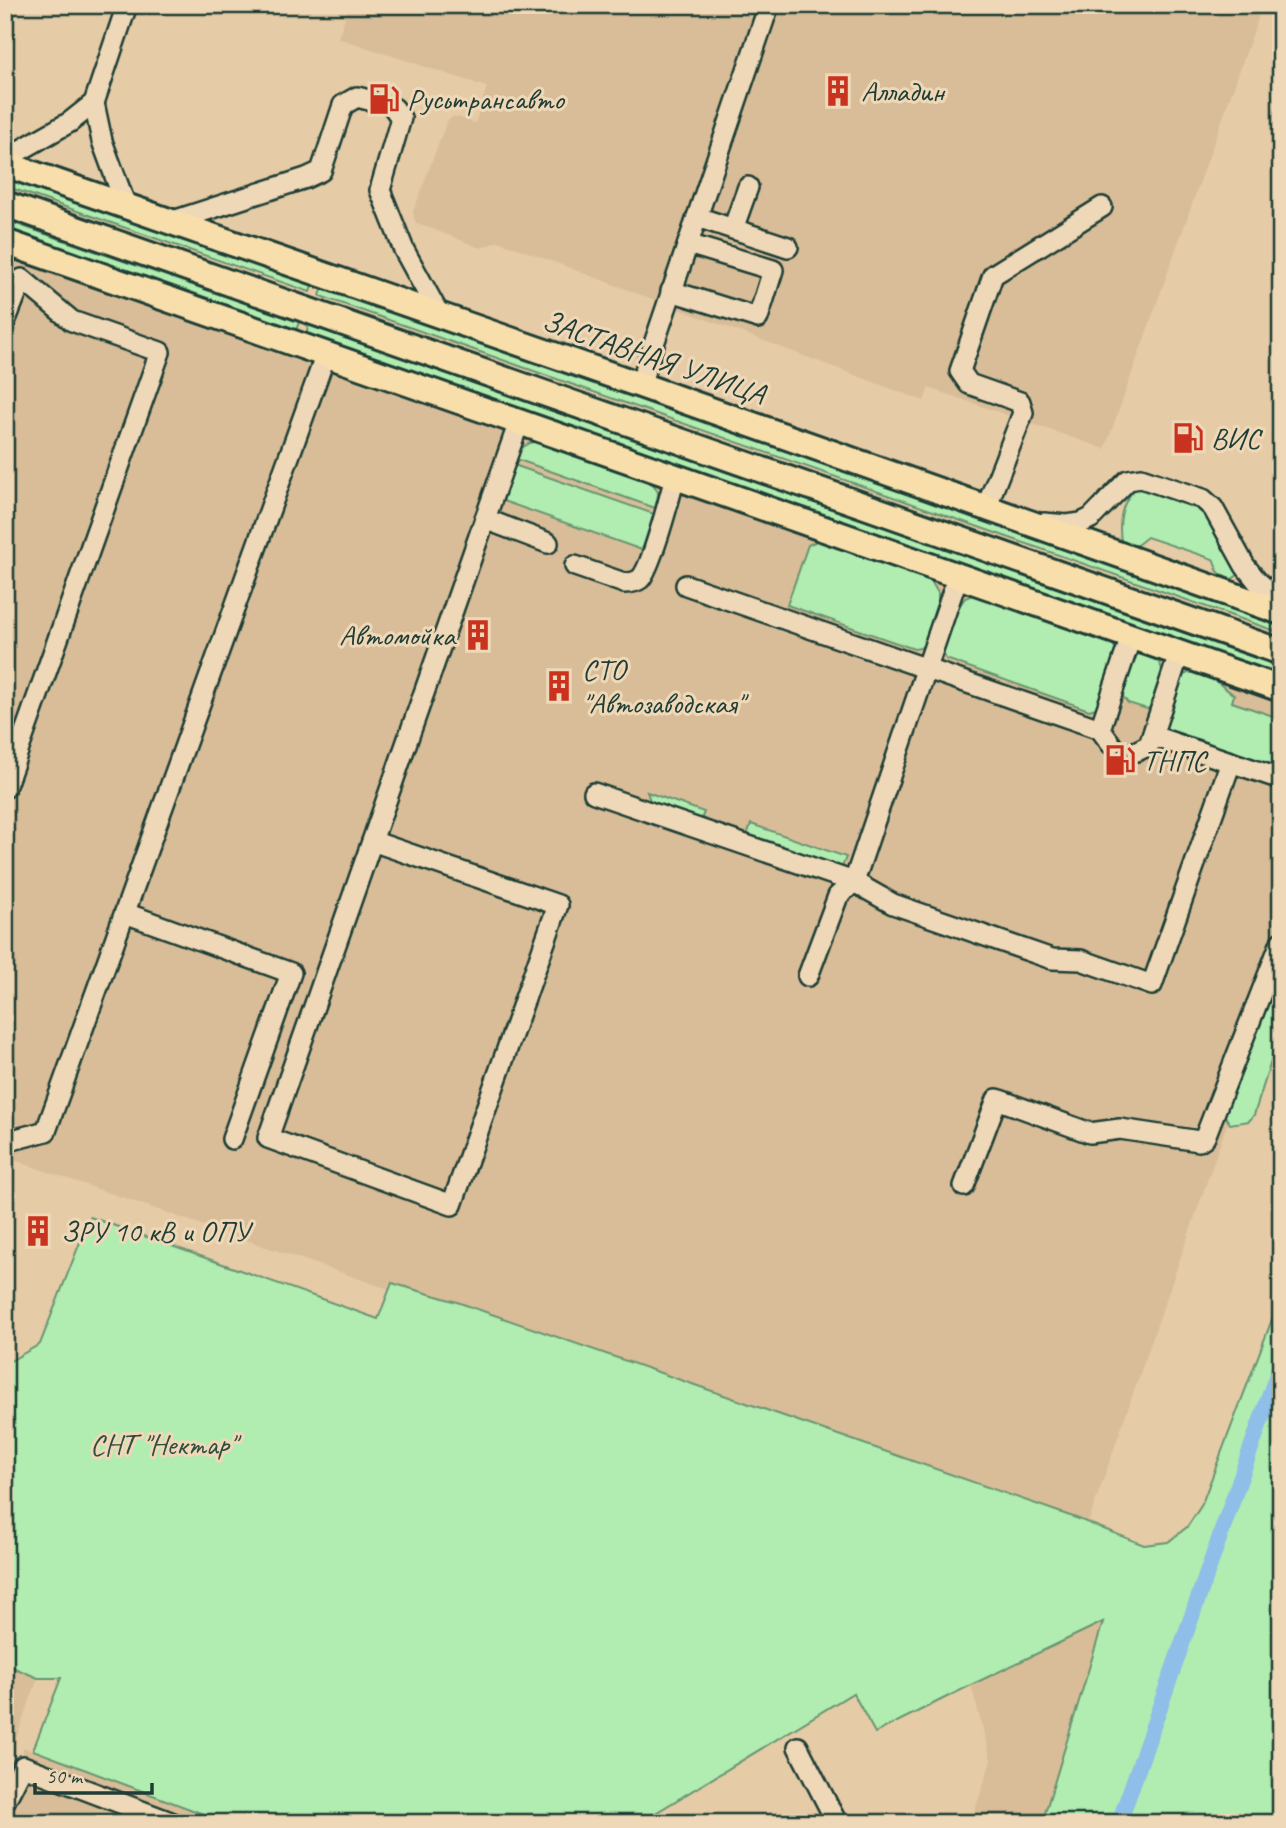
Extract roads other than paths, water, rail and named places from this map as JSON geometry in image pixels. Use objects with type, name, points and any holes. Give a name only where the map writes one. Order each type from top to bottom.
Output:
[{"type":"main road","name":"ЗАСТАВНАЯ УЛИЦА","points":[[5,164],[1281,612]]},
{"type":"main road","points":[[5,204],[1281,652]]},
{"type":"main road","points":[[5,242],[1281,689]]},
{"type":"street","points":[[126,206],[102,141],[94,103],[127,5]]},
{"type":"street","points":[[640,385],[769,5]]},
{"type":"street","points":[[170,222],[321,171],[343,105],[357,97],[369,100]]},
{"type":"street","points":[[5,159],[70,122],[94,103]]},
{"type":"street","points":[[394,108],[401,118],[380,190],[404,250],[440,316]]},
{"type":"street","points":[[733,229],[748,187]]},
{"type":"street","points":[[986,508],[1024,414],[1020,402],[969,384],[960,371],[993,275],[1102,207]]},
{"type":"street","points":[[697,217],[788,247]]},
{"type":"street","points":[[671,291],[758,318],[773,270],[688,244]]},
{"type":"street","points":[[5,322],[13,281],[31,251]]},
{"type":"street","points":[[5,788],[160,352],[72,321],[13,281]]},
{"type":"street","points":[[5,1142],[46,1131],[326,354]]},
{"type":"street","points":[[372,841],[558,905],[452,1205],[268,1138],[372,841],[519,422]]},
{"type":"street","points":[[575,566],[624,583],[639,580],[648,563],[676,477]]},
{"type":"street","points":[[1022,521],[1068,525],[1081,523],[1091,518],[1128,480],[1140,478],[1203,499],[1213,508],[1256,581],[1281,602]]},
{"type":"street","points":[[485,519],[548,543]]},
{"type":"street","points":[[808,976],[838,895],[853,883],[958,576]]},
{"type":"street","points":[[686,585],[926,668],[1105,737],[1131,637]]},
{"type":"street","points":[[1137,751],[1149,745],[1153,736],[1179,654]]},
{"type":"street","points":[[1153,736],[1281,779]]},
{"type":"street","points":[[594,793],[853,883],[893,904],[1028,951],[1052,959],[1081,960],[1152,985],[1231,762]]},
{"type":"street","points":[[125,913],[291,973],[232,1139]]},
{"type":"street","points":[[964,1186],[997,1099],[1090,1133],[1120,1129],[1199,1141],[1205,1137],[1281,942]]},
{"type":"street","points":[[798,1747],[836,1823]]},
{"type":"street","points":[[5,1801],[23,1766],[173,1823]]},
{"type":"waterway","points":[[1119,1823],[1281,1363]]},
{"type":"place","name":"Алладин","points":[[838,91]]},
{"type":"place","name":"Русьтрансавто","points":[[384,99]]},
{"type":"place","name":"ВИС","points":[[1188,438]]},
{"type":"place","name":"Автомойка","points":[[478,635]]},
{"type":"place","name":"СТО \"Автозаводская\"","points":[[559,686]]},
{"type":"place","name":"ТНПС","points":[[1120,760]]},
{"type":"place","name":"ЗРУ 10 кВ и ОПУ","points":[[38,1231]]},
{"type":"park label","name":"СНТ \"Нектар\"","points":[[163,1444]]}]
